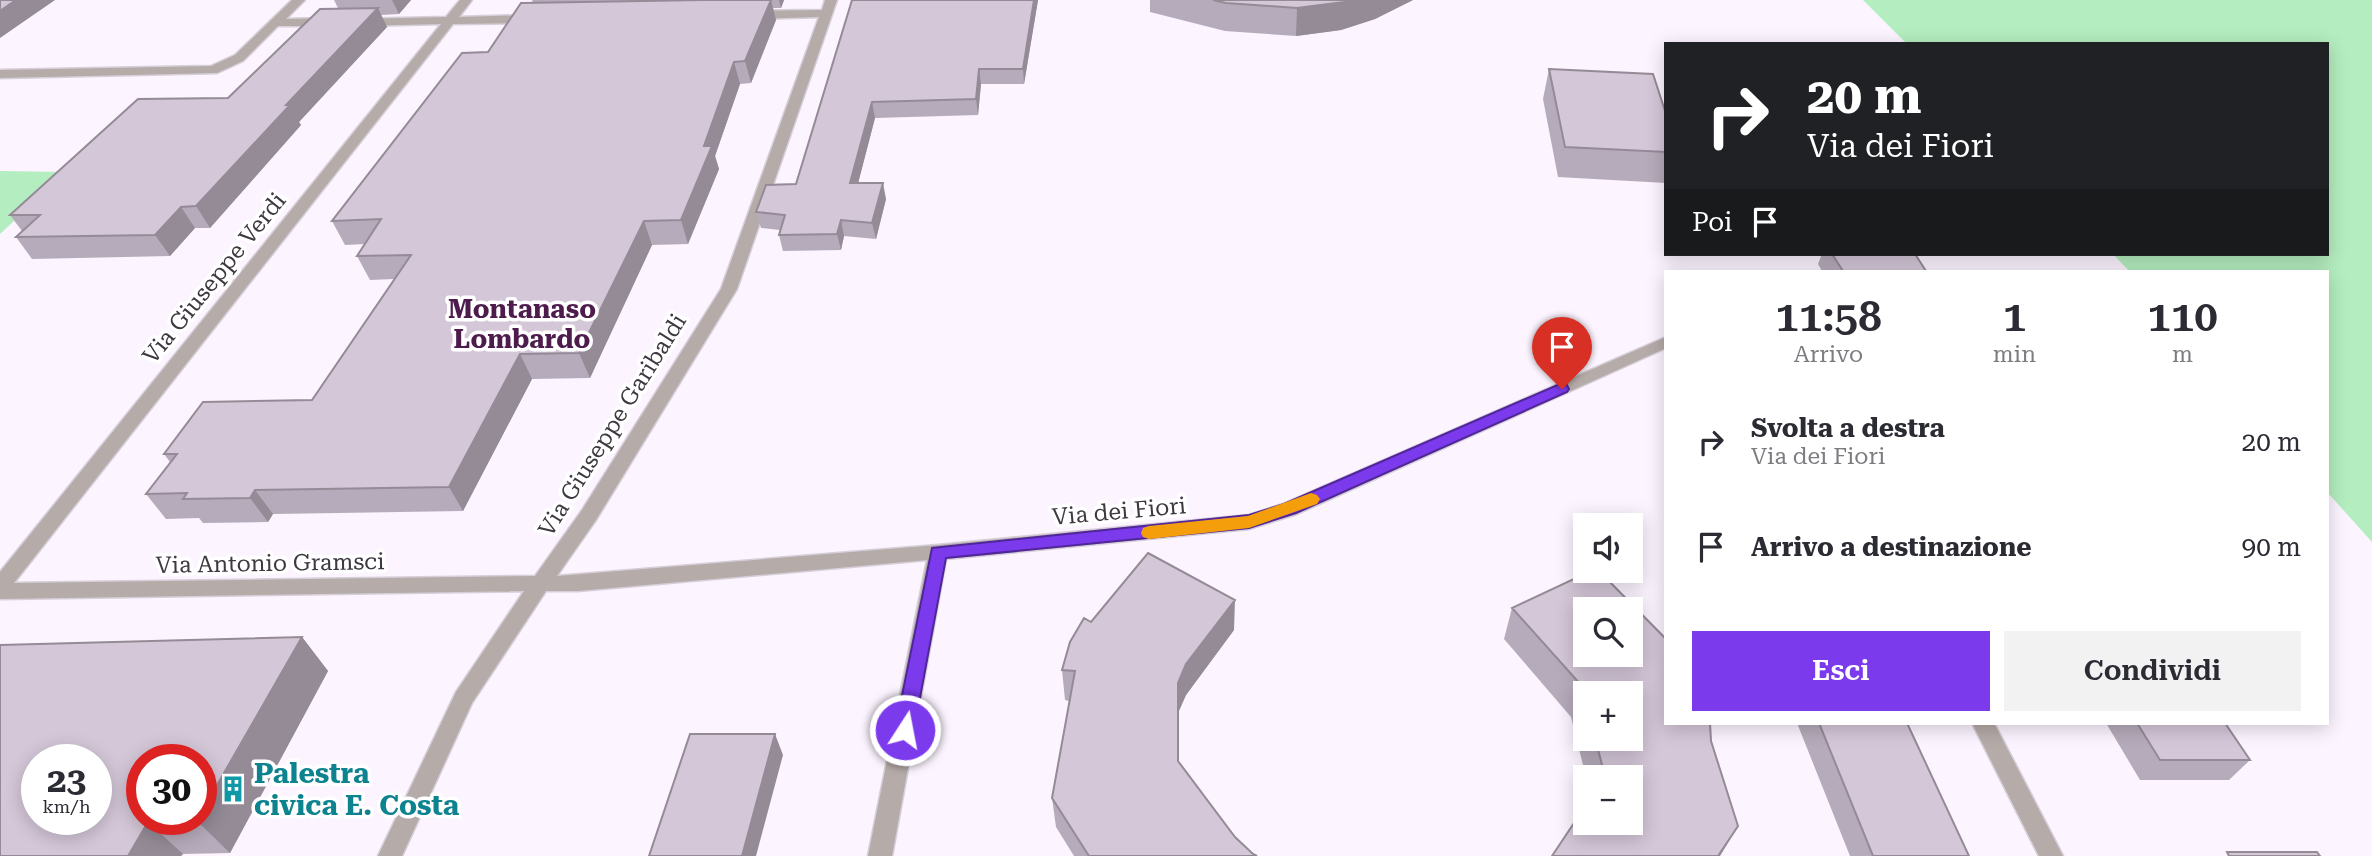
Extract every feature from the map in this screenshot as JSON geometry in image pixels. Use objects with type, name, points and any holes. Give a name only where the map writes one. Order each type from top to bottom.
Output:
[{"type":"street","points":[[0,74],[196,72],[229,65],[299,0]]},
{"type":"street","name":"Via Giuseppe Verdi","points":[[0,589],[466,0]]},
{"type":"street","points":[[742,15],[828,7]]},
{"type":"street","name":"Via Giuseppe Garibaldi","points":[[390,856],[464,698],[491,654],[589,514],[729,289],[828,7]]},
{"type":"street","points":[[275,23],[548,18]]},
{"type":"street","name":"Via dei Fiori","points":[[540,584],[938,552],[1249,522],[1290,509],[1664,343]]},
{"type":"street","points":[[880,856],[938,552]]},
{"type":"street","name":"Via Antonio Gramsci","points":[[0,589],[540,584]]},
{"type":"street","points":[[1984,725],[2052,856]]},
{"type":"green space","points":[[1863,0],[2372,0],[2372,542],[2329,494],[2329,270],[2128,270],[2115,256],[2329,256],[2329,42],[1905,42]]},
{"type":"green space","points":[[0,171],[67,172],[0,234]]},
{"type":"building","points":[[0,0],[16,0],[0,11]]},
{"type":"building","points":[[771,0],[745,61],[734,62],[704,146],[712,146],[681,220],[644,221],[579,353],[520,354],[449,487],[255,490],[250,498],[183,499],[187,493],[146,494],[177,454],[164,454],[203,402],[312,400],[411,255],[357,256],[381,219],[332,221],[462,53],[488,52],[521,3]]},
{"type":"building","points":[[852,0],[1034,0],[1023,69],[979,69],[976,99],[872,102],[850,183],[883,183],[872,223],[841,220],[837,234],[779,235],[785,215],[756,212],[766,185],[796,184]]},
{"type":"building","points":[[1213,0],[1351,0],[1297,8]]},
{"type":"building","points":[[378,8],[196,206],[181,207],[155,235],[16,237],[40,215],[10,215],[138,99],[228,98],[320,9]]},
{"type":"building","points":[[1549,69],[1653,74],[1664,108],[1664,152],[1565,147]]},
{"type":"building","points":[[1833,256],[1916,256],[1925,270],[1842,270]]},
{"type":"building","points":[[1148,553],[1235,600],[1186,664],[1178,683],[1178,761],[1235,837],[1257,856],[1089,856],[1052,798],[1075,671],[1062,670],[1070,642],[1084,618],[1091,622]]},
{"type":"building","points":[[1573,579],[1573,583],[1611,583],[1625,597],[1573,597],[1573,667],[1643,667],[1643,616],[1664,637],[1664,725],[1710,725],[1711,741],[1738,826],[1718,856],[1552,856],[1573,824],[1573,835],[1643,835],[1643,765],[1602,765],[1598,751],[1643,751],[1643,681],[1578,681],[1512,608]]},
{"type":"building","points":[[302,637],[217,785],[217,744],[126,744],[126,835],[140,835],[128,856],[0,856],[0,645]]},
{"type":"building","points":[[1820,725],[1908,725],[1969,856],[1873,856]]},
{"type":"building","points":[[2138,725],[2226,725],[2250,760],[2160,760]]},
{"type":"building","points":[[690,734],[775,734],[742,856],[649,856]]},
{"type":"building","points":[[2227,852],[2317,852],[2320,856],[2229,856]]},
{"type":"slow traffic","points":[[1149,533],[1249,522],[1311,499]]},
{"type":"place","name":"Palestra civica E. Costa","points":[[233,789]]},
{"type":"district","name":"Montanaso Lombardo","points":[[522,324]]},
{"type":"route","points":[[905,730],[938,552],[1249,522],[1290,509],[1562,389]]}]
